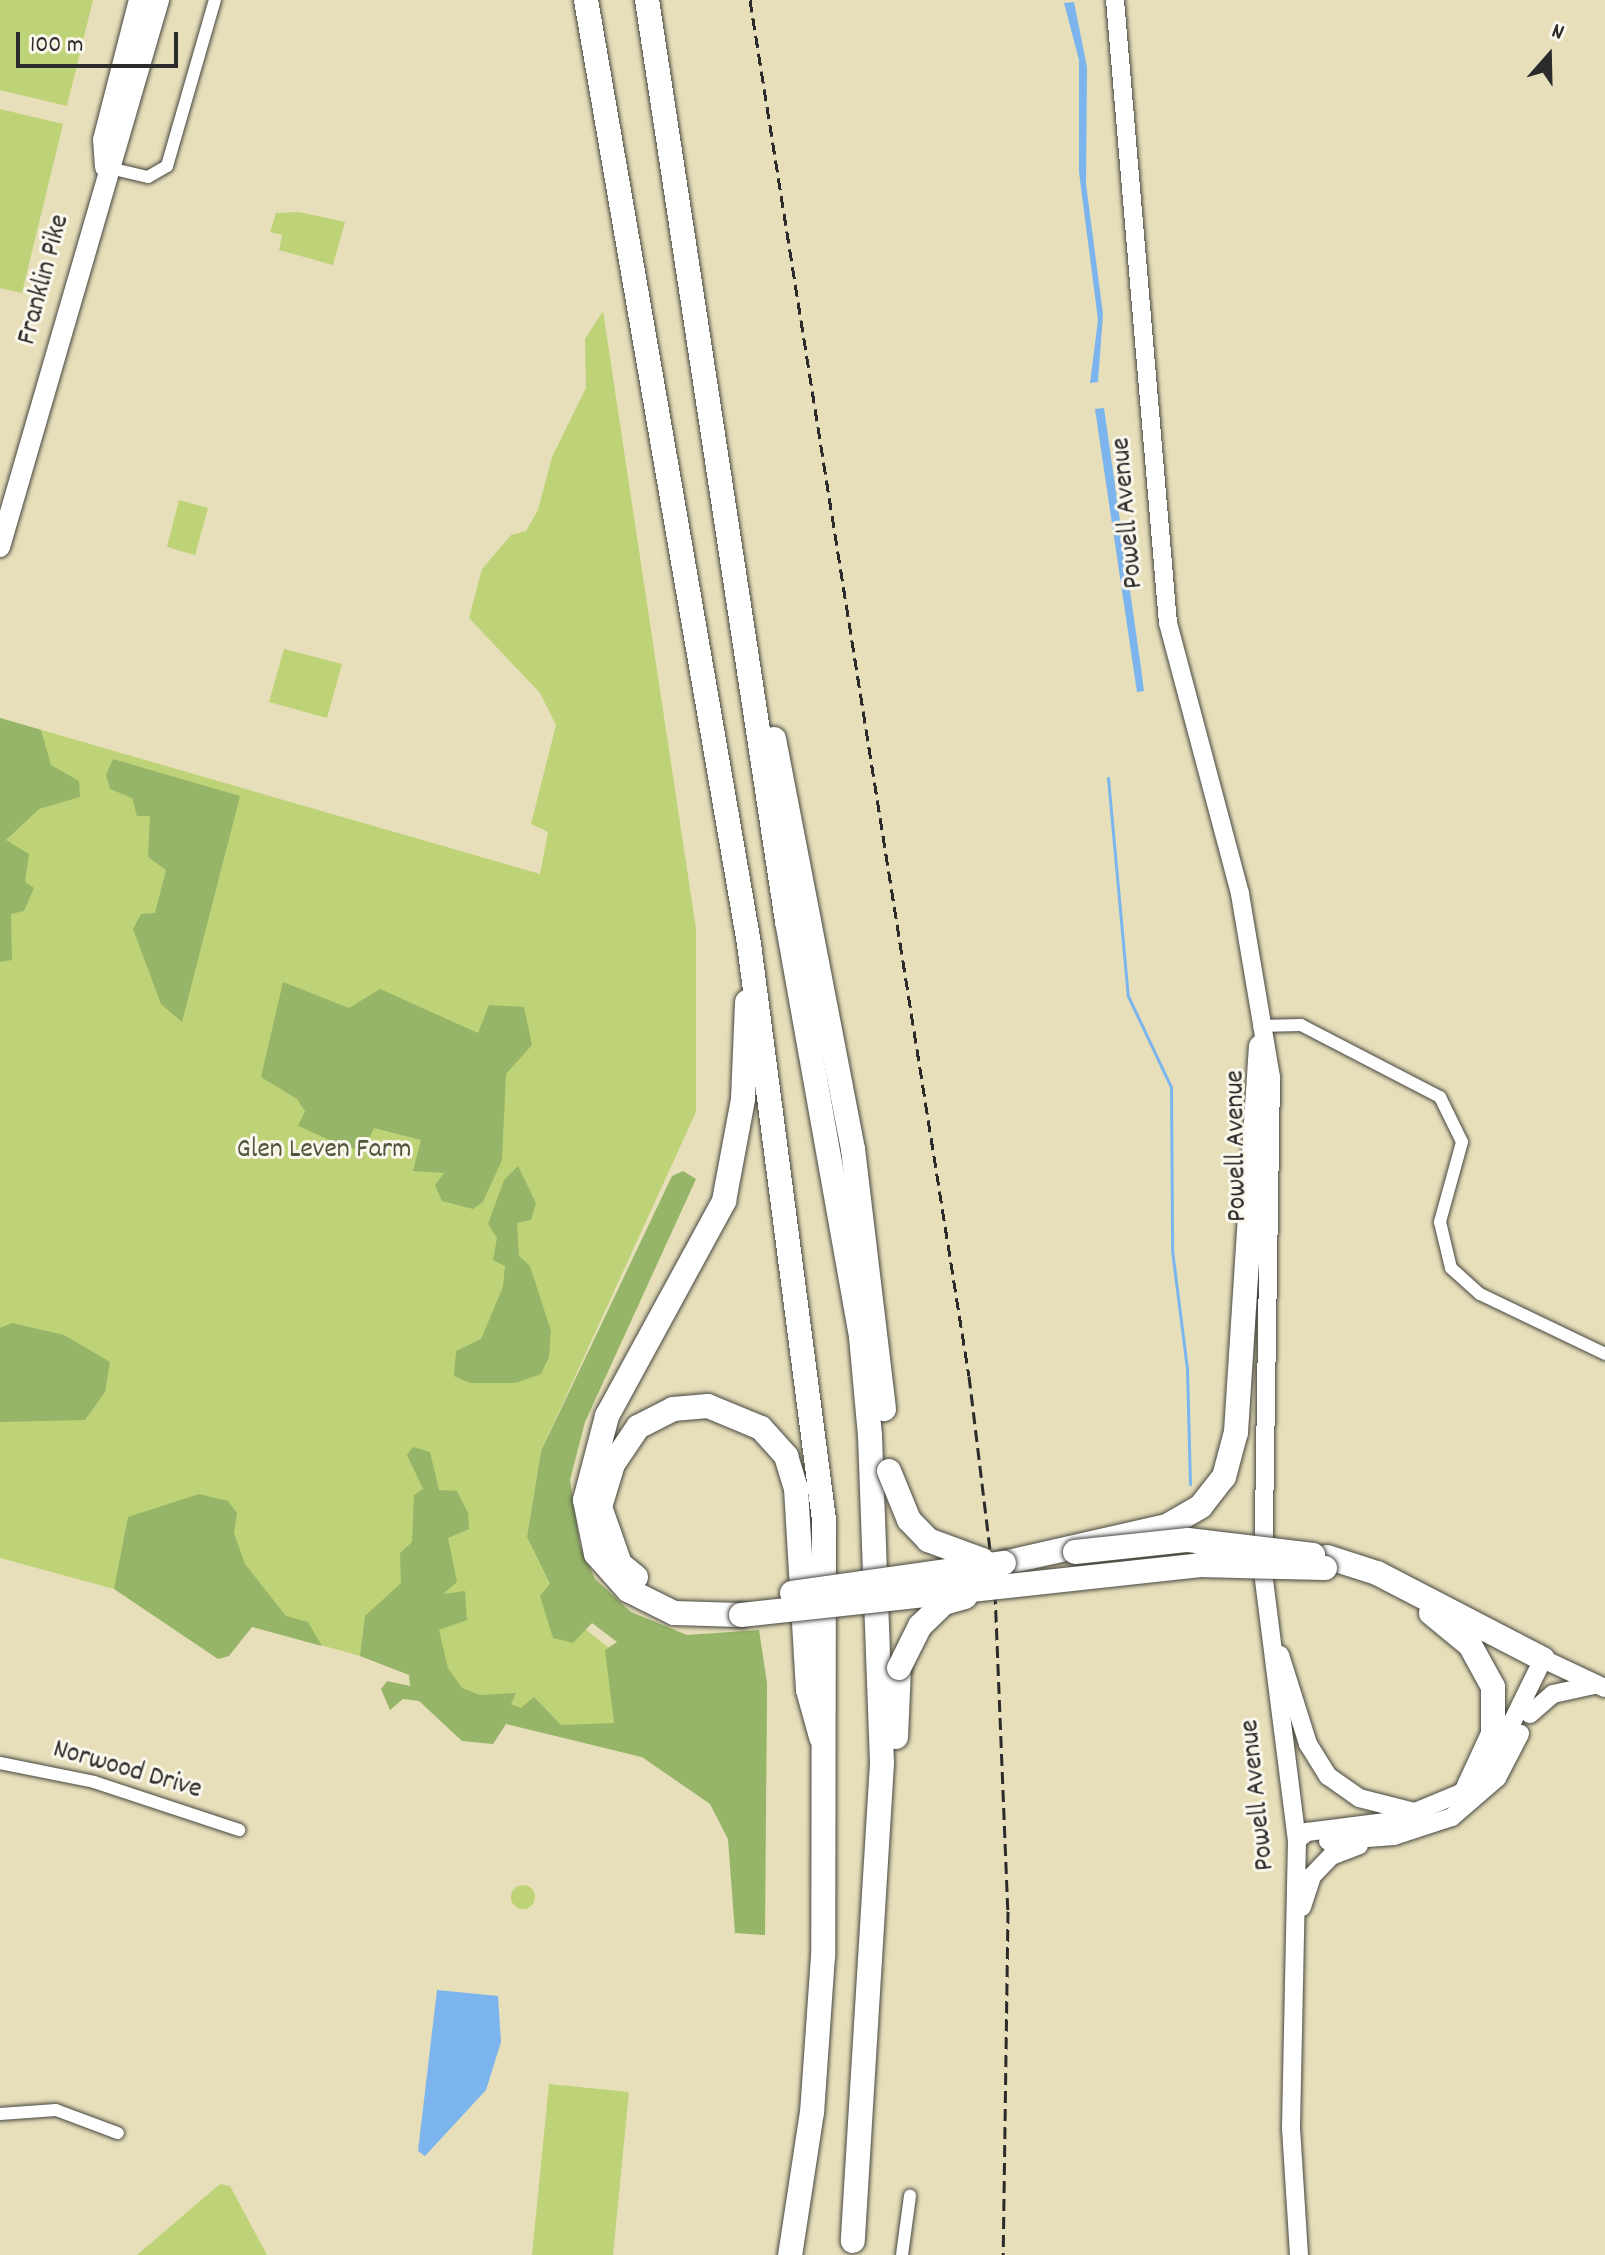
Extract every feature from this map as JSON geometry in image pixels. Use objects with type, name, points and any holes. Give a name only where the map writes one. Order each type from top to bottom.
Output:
[{"type":"highway","points":[[586,0],[749,944],[824,1520],[829,1761],[817,2052],[790,2255]]},
{"type":"highway","points":[[647,0],[787,921],[861,1337],[870,1436],[882,1763],[852,2248]]},
{"type":"highway","points":[[723,499],[851,1137],[875,1294],[889,1471],[909,1520],[928,1540],[959,1557],[1005,1575]]},
{"type":"highway","points":[[749,944],[743,1099],[724,1201],[607,1416],[585,1500],[596,1554],[628,1590],[674,1613],[1005,1575],[1198,1565],[1326,1563],[1548,1662]]},
{"type":"highway","points":[[852,2248],[883,2027],[899,1668],[920,1626],[944,1603],[1005,1575],[1177,1522],[1224,1477],[1236,1432],[1260,1036]]},
{"type":"highway","points":[[738,1608],[679,1601],[653,1591],[620,1564],[605,1530],[600,1507],[613,1464],[655,1415],[726,1410],[761,1428],[786,1456],[799,1512],[808,1690],[829,1761]]},
{"type":"highway","points":[[1075,1552],[1188,1540],[1252,1542],[1326,1563],[1377,1573],[1548,1662]]},
{"type":"highway","points":[[1430,1612],[1470,1645],[1493,1687],[1493,1734],[1469,1786]]},
{"type":"main road","points":[[131,69],[137,0]]},
{"type":"main road","name":"Franklin Pike","points":[[2,534],[105,167],[120,143],[131,69],[159,0]]},
{"type":"main road","points":[[131,69],[170,0]]},
{"type":"main road","name":"Powell Avenue","points":[[1115,0],[1164,598],[1179,678],[1240,894],[1260,1036],[1271,1077],[1266,1615],[1297,1840],[1291,2128],[1299,2255]]},
{"type":"main road","points":[[1266,1615],[1322,1769],[1359,1798],[1415,1812]]},
{"type":"main road","points":[[1548,1662],[1602,1687]]},
{"type":"main road","points":[[1296,1924],[1312,1876],[1331,1856],[1376,1839],[1438,1823],[1477,1800],[1505,1766],[1530,1714],[1548,1662]]},
{"type":"main road","points":[[1297,1840],[1415,1812],[1469,1786],[1504,1740],[1548,1662]]},
{"type":"main road","points":[[1530,1714],[1553,1694],[1602,1687]]},
{"type":"main road","points":[[1297,1840],[1376,1839]]},
{"type":"street","points":[[105,167],[148,177],[167,166],[215,0]]},
{"type":"street","points":[[1260,1036],[1301,1025],[1440,1097],[1462,1142],[1440,1222],[1451,1268],[1480,1294],[1605,1354]]},
{"type":"street","name":"Norwood Drive","points":[[0,1763],[94,1782],[239,1830]]},
{"type":"street","points":[[0,2114],[56,2110],[118,2133]]},
{"type":"street","points":[[902,2255],[910,2196]]},
{"type":"green space","points":[[0,0],[93,0],[67,106],[0,90]]},
{"type":"green space","points":[[0,109],[63,124],[22,293],[0,288]]},
{"type":"green space","points":[[299,212],[345,222],[333,265],[279,250],[282,235],[270,232],[276,213]]},
{"type":"green space","name":"Glen Leven Farm","points":[[603,311],[696,929],[696,1112],[541,1451],[527,1537],[563,1611],[615,1653],[767,1683],[766,1789],[444,1707],[416,1671],[0,1558],[0,718],[540,874],[548,832],[531,824],[556,725],[540,693],[469,618],[482,569],[511,535],[526,531],[538,510],[552,457],[586,388],[585,339]]},
{"type":"green space","points":[[179,500],[208,508],[195,555],[167,547]]},
{"type":"green space","points":[[284,649],[342,664],[327,718],[269,702]]},
{"type":"green space","points":[[0,718],[41,730],[51,765],[79,781],[80,797],[39,809],[6,840],[29,854],[25,882],[34,888],[24,911],[11,914],[12,960],[0,962]]},
{"type":"green space","points":[[113,759],[240,796],[182,1022],[161,1004],[133,929],[141,914],[155,913],[166,870],[148,857],[150,816],[137,816],[132,798],[110,789],[106,775]]},
{"type":"green space","points":[[283,982],[349,1008],[380,989],[478,1033],[489,1005],[524,1007],[532,1045],[506,1074],[502,1160],[483,1202],[473,1209],[442,1201],[435,1185],[444,1173],[413,1171],[421,1140],[374,1128],[365,1148],[350,1149],[298,1126],[305,1111],[297,1099],[261,1077]]},
{"type":"green space","points":[[518,1166],[536,1203],[531,1220],[517,1223],[519,1256],[530,1266],[551,1331],[549,1357],[541,1374],[515,1383],[470,1383],[454,1376],[456,1351],[481,1339],[503,1287],[505,1266],[493,1260],[497,1238],[488,1224],[504,1180]]},
{"type":"green space","points":[[683,1171],[696,1179],[585,1422],[570,1480],[580,1546],[595,1579],[631,1612],[687,1635],[759,1630],[767,1683],[765,1935],[735,1933],[728,1839],[710,1804],[642,1757],[506,1724],[493,1744],[462,1741],[419,1701],[403,1699],[390,1710],[381,1689],[387,1681],[410,1686],[409,1675],[360,1656],[365,1616],[401,1583],[400,1553],[412,1542],[414,1495],[423,1489],[407,1455],[413,1447],[430,1452],[439,1490],[457,1491],[468,1513],[469,1529],[448,1538],[457,1582],[443,1594],[465,1591],[467,1620],[439,1630],[448,1668],[462,1688],[480,1695],[516,1693],[511,1704],[521,1708],[534,1697],[561,1725],[614,1723],[605,1650],[617,1642],[592,1623],[573,1643],[553,1638],[540,1596],[550,1584],[527,1537],[541,1451],[672,1176]]},
{"type":"green space","points":[[12,1323],[64,1335],[110,1362],[105,1392],[85,1420],[0,1422],[0,1328]]},
{"type":"green space","points":[[199,1494],[228,1501],[237,1513],[234,1533],[245,1564],[286,1616],[308,1622],[322,1646],[252,1627],[229,1656],[218,1659],[114,1589],[128,1517]]},
{"type":"green space","points":[[523,1885],[534,1892],[535,1897],[528,1908],[523,1909],[512,1902],[511,1897],[518,1886]]},
{"type":"green space","points":[[549,2084],[629,2092],[613,2255],[532,2255]]},
{"type":"green space","points":[[220,2184],[230,2186],[267,2255],[137,2255]]},
{"type":"water","points":[[1074,2],[1087,67],[1086,184],[1103,314],[1098,382],[1090,383],[1098,320],[1079,172],[1079,60],[1064,3]]},
{"type":"water","points":[[1104,408],[1144,691],[1137,692],[1095,409]]},
{"type":"water","points":[[437,1990],[498,1996],[501,2042],[486,2090],[425,2156],[418,2151]]},
{"type":"waterway","points":[[1108,778],[1128,996],[1171,1087],[1172,1250],[1187,1369],[1190,1484]]},
{"type":"railway","points":[[750,0],[969,1376],[995,1592],[1008,1911],[1003,2255]]}]
